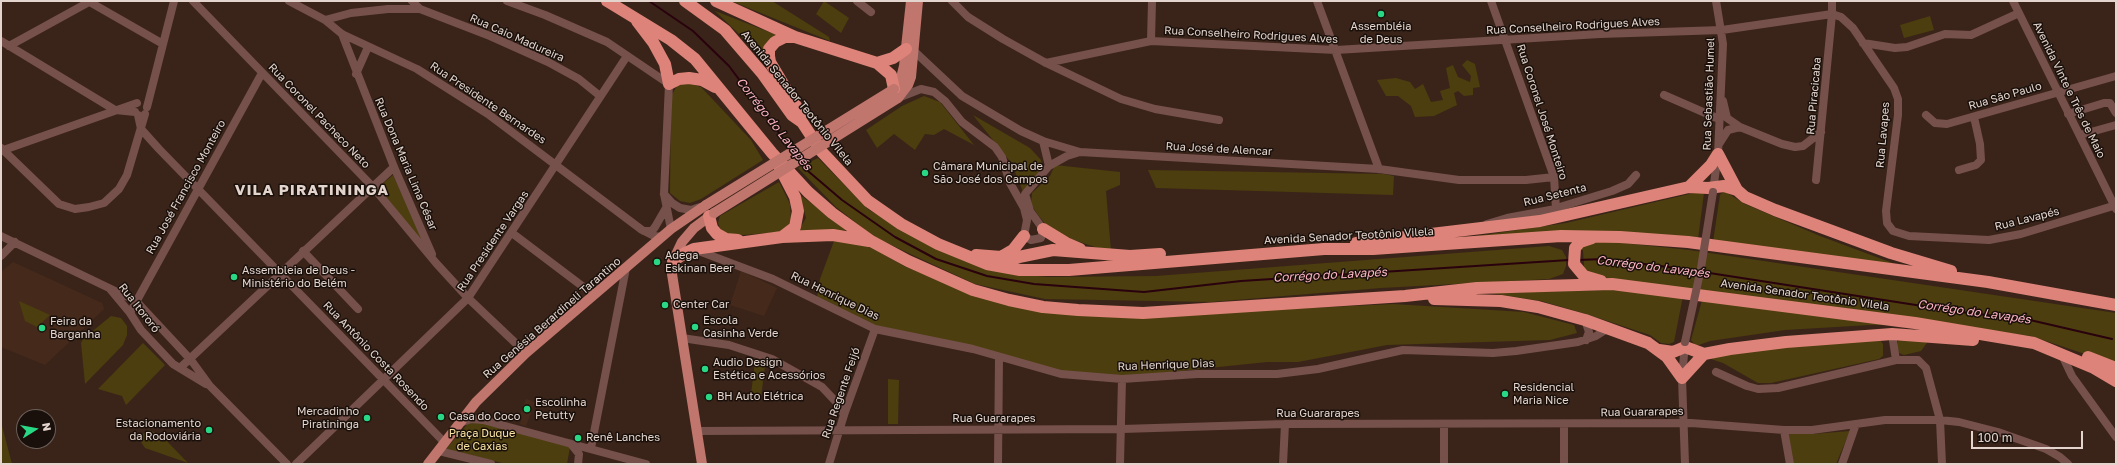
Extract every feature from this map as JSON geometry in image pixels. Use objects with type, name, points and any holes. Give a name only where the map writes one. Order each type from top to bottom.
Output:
[{"type":"highway","name":"Avenida Senador Teotônio Vilela","points":[[606,1],[671,40],[694,59],[772,153],[808,192],[832,213],[871,241],[908,260],[974,290],[1042,307],[1111,313],[1143,313],[1405,296],[1477,288],[1612,284],[1907,322],[2026,341],[2064,354],[2094,368],[2116,381]]},
{"type":"highway","name":"Avenida Senador Teotônio Vilela","points":[[685,1],[725,30],[762,73],[792,115],[802,122],[821,151],[868,201],[900,224],[961,254],[987,264],[1020,270],[1069,270],[1324,249],[1373,249],[1561,236],[1598,236],[1688,242],[1988,282],[2116,305]]},
{"type":"highway","points":[[716,1],[795,37],[877,63],[891,75],[896,94]]},
{"type":"highway","points":[[633,16],[652,42],[665,64],[669,84],[678,79],[689,78],[702,80],[720,90]]},
{"type":"highway","points":[[795,37],[786,37],[775,42],[769,49],[769,56],[770,62],[799,111],[802,122]]},
{"type":"highway","points":[[877,63],[893,58],[910,50]]},
{"type":"highway","points":[[1689,187],[1710,165],[1718,149]]},
{"type":"highway","points":[[1718,149],[1737,190],[1745,197],[1775,210],[1891,253],[1988,282]]},
{"type":"highway","points":[[772,153],[795,197],[798,211],[795,227],[782,237]]},
{"type":"highway","points":[[1324,249],[1387,238],[1475,229],[1561,217],[1689,187],[1713,190],[1724,186],[1737,190]]},
{"type":"highway","points":[[710,211],[712,228],[717,234],[726,239],[749,242]]},
{"type":"highway","points":[[1043,229],[1066,243],[1097,254]]},
{"type":"highway","points":[[673,262],[685,253],[694,249],[782,237],[833,235],[871,241]]},
{"type":"highway","points":[[1001,257],[1013,250],[1024,236]]},
{"type":"highway","points":[[1598,236],[1580,242],[1575,248],[1574,261],[1576,267],[1584,276],[1612,284]]},
{"type":"highway","points":[[961,254],[1014,258],[1053,250],[1097,254],[1189,254],[1209,258]]},
{"type":"highway","points":[[1405,296],[1434,299],[1501,301],[1538,307],[1585,320],[1640,340],[1659,350],[1667,357],[1682,378],[1704,354]]},
{"type":"highway","points":[[1659,350],[1674,352],[1685,344],[1697,353],[1704,354],[1730,348],[1786,342],[1892,334],[2001,343],[2026,341]]},
{"type":"highway","points":[[2064,354],[2087,357],[2116,368]]},
{"type":"main road","points":[[910,1],[910,50]]},
{"type":"main road","points":[[702,464],[672,274],[673,262],[682,242],[710,211],[896,94],[910,50],[918,1]]},
{"type":"main road","name":"Rua Genésia Berardineli Tarantino","points":[[428,464],[476,402],[526,354],[671,229],[710,211]]},
{"type":"street","points":[[9,46],[88,1],[163,44]]},
{"type":"street","points":[[141,112],[152,86],[174,1]]},
{"type":"street","name":"Rua Coronel Pacheco Neto","points":[[193,1],[372,186],[436,263],[468,298],[526,354]]},
{"type":"street","name":"Rua Presidente Bernardes","points":[[289,1],[325,20],[342,34],[417,69],[488,114],[642,230],[654,236],[662,237]]},
{"type":"street","name":"Rua Caio Madureira","points":[[412,1],[420,9]]},
{"type":"street","points":[[507,1],[607,42],[669,84],[664,194],[671,229]]},
{"type":"street","points":[[857,1],[871,12]]},
{"type":"street","points":[[952,1],[968,17],[1046,63],[1121,99],[1140,106],[1219,120]]},
{"type":"street","points":[[1150,41],[1152,1]]},
{"type":"street","points":[[1317,1],[1379,169]]},
{"type":"street","name":"Rua Coronel José Monteiro","points":[[1491,1],[1554,177],[1556,208]]},
{"type":"street","name":"Rua Sebastião Humel","points":[[1685,464],[1682,378],[1685,344],[1701,268],[1718,149],[1722,30],[1716,1]]},
{"type":"street","name":"Rua Piracicaba","points":[[1816,180],[1820,153],[1832,1]]},
{"type":"street","name":"Avenida Vinte e Três de Maio","points":[[2013,1],[2115,207]]},
{"type":"street","name":"Rua Caio Madureira","points":[[325,20],[350,12],[388,9],[420,9],[490,36],[548,62],[579,79],[600,96]]},
{"type":"street","points":[[1864,43],[1895,48],[1907,47],[1945,34],[1976,34],[2019,13]]},
{"type":"street","name":"Rua Conselheiro Rodrigues Alves","points":[[1046,63],[1150,41],[1336,50],[1600,34],[1722,30],[1832,14]]},
{"type":"street","name":"Rua Lavapes","points":[[1832,14],[1847,22],[1864,43],[1894,88],[1899,105],[1886,211]]},
{"type":"street","name":"Rua Dona Maria Lima César","points":[[342,34],[356,74],[394,167],[436,263]]},
{"type":"street","points":[[1,41],[115,110],[141,112]]},
{"type":"street","points":[[356,74],[368,47]]},
{"type":"street","name":"Rua José de Alencar","points":[[910,50],[962,96],[1021,131],[1043,141],[1080,152],[1379,169],[1469,180],[1526,180],[1554,177]]},
{"type":"street","name":"Rua Presidente Vargas","points":[[296,464],[383,378],[468,298],[557,165],[627,56]]},
{"type":"street","name":"Rua José Francisco Monteiro","points":[[130,313],[262,73]]},
{"type":"street","name":"Rua São Paulo","points":[[1926,115],[1935,123],[1943,124],[1974,117],[2116,76]]},
{"type":"street","points":[[138,103],[152,86]]},
{"type":"street","points":[[896,94],[924,89],[934,92],[945,101],[962,122],[1000,152],[1010,183],[1026,215],[1024,236],[1031,240],[1038,239],[1043,229],[1030,211],[1025,194],[1048,166],[1067,156],[1080,152]]},
{"type":"street","points":[[1721,93],[1727,118],[1740,127],[1782,144],[1796,147],[1803,146],[1821,132]]},
{"type":"street","points":[[1664,95],[1719,119]]},
{"type":"street","points":[[945,101],[954,96],[962,96]]},
{"type":"street","points":[[143,102],[141,112],[141,129],[127,175],[119,189],[104,203],[75,209],[59,204],[2,150],[115,110],[138,103],[143,102]]},
{"type":"street","points":[[2068,114],[2104,103],[2110,103],[2116,113]]},
{"type":"street","points":[[1959,170],[1978,164],[1981,160],[1980,144],[1974,117]]},
{"type":"street","points":[[2080,135],[2116,124]]},
{"type":"street","points":[[1718,149],[1728,130],[1740,127]]},
{"type":"street","name":"Rua Antônio Costa Rosendo","points":[[141,129],[383,378],[442,447]]},
{"type":"street","points":[[1043,141],[1048,166]]},
{"type":"street","points":[[1803,146],[1820,153]]},
{"type":"street","points":[[180,368],[191,360],[303,251],[394,167]]},
{"type":"street","name":"Rua Setenta","points":[[1475,229],[1501,219],[1556,208],[1622,188],[1636,175]]},
{"type":"street","points":[[664,194],[672,203],[680,208],[710,211]]},
{"type":"street","name":"Rua Lavapés","points":[[1886,211],[1890,228],[1898,234],[1943,239],[1989,240],[2028,232],[2115,207]]},
{"type":"street","points":[[648,249],[642,230],[652,230],[666,208]]},
{"type":"street","points":[[512,233],[594,296]]},
{"type":"street","name":"Rua Itororó","points":[[1,236],[107,285],[136,301],[191,360],[210,386],[287,464]]},
{"type":"street","points":[[1,256],[15,242]]},
{"type":"street","name":"Rua Henrique Dias","points":[[694,249],[773,279],[875,329],[973,349],[1061,374],[1122,379],[1197,374],[1277,374],[1318,369],[1403,350],[1493,353],[1535,349],[1586,340],[1607,329]]},
{"type":"street","points":[[303,251],[358,309]]},
{"type":"street","points":[[591,448],[626,268]]},
{"type":"street","name":"Rua Itororó","points":[[107,285],[130,313],[141,330],[173,364],[210,386]]},
{"type":"street","points":[[1585,320],[1589,332],[1586,340]]},
{"type":"street","name":"Rua Regente Feijó","points":[[829,464],[844,415],[875,329]]},
{"type":"street","points":[[1892,334],[1896,360]]},
{"type":"street","points":[[682,338],[729,345],[772,359],[822,387],[839,405],[844,415]]},
{"type":"street","points":[[2064,354],[2072,376],[2116,437]]},
{"type":"street","points":[[998,464],[1000,430],[999,357]]},
{"type":"street","points":[[1716,372],[1747,386],[1758,389],[1778,388],[1896,360],[1913,359],[1921,361],[1926,368],[1940,420],[1942,464]]},
{"type":"street","points":[[1120,464],[1122,379]]},
{"type":"street","points":[[459,423],[471,419],[483,420],[591,448],[644,464]]},
{"type":"street","name":"Rua Guararapes","points":[[696,431],[1122,429],[1284,424],[1683,424],[1784,430],[1812,430],[1885,420],[1940,420],[1959,422],[1998,432],[2046,449],[2060,457],[2068,464]]},
{"type":"street","points":[[1283,464],[1284,424]]},
{"type":"street","points":[[1444,424],[1444,464]]},
{"type":"street","points":[[1564,424],[1564,464]]},
{"type":"street","points":[[1842,464],[1856,424]]},
{"type":"street","points":[[1784,430],[1790,464]]},
{"type":"street","points":[[571,444],[577,448],[579,454],[578,464]]},
{"type":"street","points":[[442,447],[491,464]]},
{"type":"street","points":[[617,456],[626,464]]},
{"type":"shaded area","name":"Feira da Barganha","points":[[13,262],[102,303],[104,309],[45,365],[1,347],[1,272]]},
{"type":"shaded area","points":[[741,271],[777,288],[764,316],[730,305]]},
{"type":"shaded area","name":"Escolinha Petutty","points":[[526,399],[535,402],[526,426],[520,424],[522,418],[519,417]]},
{"type":"green space","points":[[731,1],[772,1],[829,37],[830,41]]},
{"type":"green space","points":[[824,1],[849,18],[841,33],[816,14]]},
{"type":"green space","points":[[715,11],[782,37],[766,43],[761,55]]},
{"type":"green space","points":[[1930,16],[1934,30],[1904,38],[1900,25]]},
{"type":"green space","points":[[1467,60],[1475,64],[1480,87],[1473,88],[1473,95],[1464,96],[1458,91],[1454,93],[1457,105],[1434,116],[1415,117],[1411,106],[1398,96],[1386,96],[1377,80],[1396,78],[1410,82],[1415,89],[1423,84],[1431,102],[1443,100],[1440,91],[1450,88],[1446,68],[1453,65],[1458,77],[1470,82],[1471,76],[1462,65]]},
{"type":"green space","points":[[688,83],[701,87],[751,140],[763,160],[701,199],[690,203],[680,201],[670,193],[671,96],[677,86]]},
{"type":"green space","points":[[924,96],[940,102],[974,145],[944,129],[934,135],[925,134],[915,150],[894,134],[877,148],[866,130],[902,106]]},
{"type":"green space","points":[[973,115],[1030,148],[1041,160],[1043,168],[1023,192],[1012,164]]},
{"type":"green space","points":[[818,158],[869,210],[937,248],[1016,274],[1048,277],[1156,276],[1549,246],[1562,250],[1566,257],[1566,266],[1563,274],[1549,279],[1381,288],[1211,302],[1045,299],[975,284],[874,237],[836,207],[798,168]]},
{"type":"green space","points":[[1055,165],[1120,172],[1120,185],[1106,191],[1111,251],[1071,239],[1047,226],[1038,215],[1031,204],[1032,193],[1050,176]]},
{"type":"green space","points":[[1148,170],[1384,174],[1394,176],[1393,195],[1156,188]]},
{"type":"green space","points":[[393,175],[427,249],[374,191]]},
{"type":"green space","points":[[779,182],[790,204],[791,222],[781,232],[743,235],[722,233],[718,223],[720,216]]},
{"type":"green space","points":[[1724,191],[1745,204],[1820,236],[1914,271],[1713,242],[1720,195]]},
{"type":"green space","points":[[1698,192],[1704,193],[1698,239],[1441,241],[1566,223]]},
{"type":"green space","points":[[800,195],[849,230],[797,233],[806,218]]},
{"type":"green space","points":[[1576,238],[1689,250],[2116,313],[2116,371],[2094,357],[2031,336],[1577,277],[1584,266],[1583,251]]},
{"type":"green space","points":[[834,241],[865,244],[904,266],[971,294],[1043,309],[1206,313],[1393,304],[1524,312],[1574,325],[1577,333],[1550,340],[1387,345],[1298,362],[1267,362],[1122,377],[1061,371],[875,327],[817,297],[820,279]]},
{"type":"green space","points":[[1611,290],[1683,296],[1674,342],[1669,344],[1661,343],[1650,335],[1541,301],[1489,293]]},
{"type":"green space","points":[[1703,297],[1898,325],[1870,325],[1785,330],[1710,341],[1696,346],[1691,340]]},
{"type":"green space","points":[[19,301],[50,315],[37,327],[25,321]]},
{"type":"green space","points":[[111,316],[121,318],[127,326],[127,335],[123,345],[85,384],[81,343],[83,339]]},
{"type":"green space","points":[[1903,339],[1929,340],[1921,351],[1904,355],[1899,353],[1897,346],[1898,341]]},
{"type":"green space","points":[[1880,340],[1883,344],[1883,356],[1879,359],[1771,383],[1758,383],[1723,363],[1705,357],[1738,351]]},
{"type":"green space","points":[[143,343],[165,365],[131,400],[126,405],[122,396],[98,389]]},
{"type":"green space","points":[[755,362],[765,366],[761,397],[751,394]]},
{"type":"green space","points":[[888,379],[899,380],[898,424],[888,424]]},
{"type":"green space","name":"Praça Duque de Caxias","points":[[471,420],[570,447],[567,464],[506,464],[446,449]]},
{"type":"green space","points":[[1,422],[12,464],[1,464]]},
{"type":"green space","points":[[149,430],[161,435],[188,463],[145,448],[141,442],[141,435]]},
{"type":"green space","points":[[1850,431],[1836,464],[1792,464],[1786,434],[1813,434]]},
{"type":"waterway","name":"Corrégo do Lavapés","points":[[649,1],[693,31],[729,66],[791,149]]},
{"type":"waterway","name":"Corrégo do Lavapés","points":[[801,162],[808,171],[842,200],[895,237],[936,259],[987,276],[1034,284],[1144,292],[1241,281],[1569,260]]},
{"type":"waterway","name":"Corrégo do Lavapés","points":[[1578,260],[1605,259],[1699,271]]},
{"type":"waterway","name":"Corrégo do Lavapés","points":[[1703,272],[1961,312],[2030,320],[2112,339]]},
{"type":"place","name":"Assembléia de Deus","points":[[1381,14]]},
{"type":"place","name":"Câmara Municipal de São José dos Campos","points":[[925,173]]},
{"type":"place","name":"Adega Eskinan Beer","points":[[657,262]]},
{"type":"place","name":"Assembleia de Deus - Ministério do Belém","points":[[234,277]]},
{"type":"place","name":"Center Car","points":[[665,305]]},
{"type":"place","name":"Escola Casinha Verde","points":[[695,327]]},
{"type":"place","name":"Feira da Barganha","points":[[42,328]]},
{"type":"place","name":"Audio Design Estética e Acessórios","points":[[705,369]]},
{"type":"place","name":"Residencial Maria Nice","points":[[1505,394]]},
{"type":"place","name":"BH Auto Elétrica","points":[[709,397]]},
{"type":"place","name":"Escolinha Petutty","points":[[527,409]]},
{"type":"place","name":"Casa do Coco","points":[[441,417]]},
{"type":"place","name":"Mercadinho Piratininga","points":[[367,418]]},
{"type":"place","name":"Estacionamento da Rodoviária","points":[[209,430]]},
{"type":"place","name":"Renê Lanches","points":[[578,438]]},
{"type":"district","name":"VILA PIRATININGA","points":[[312,190]]}]
